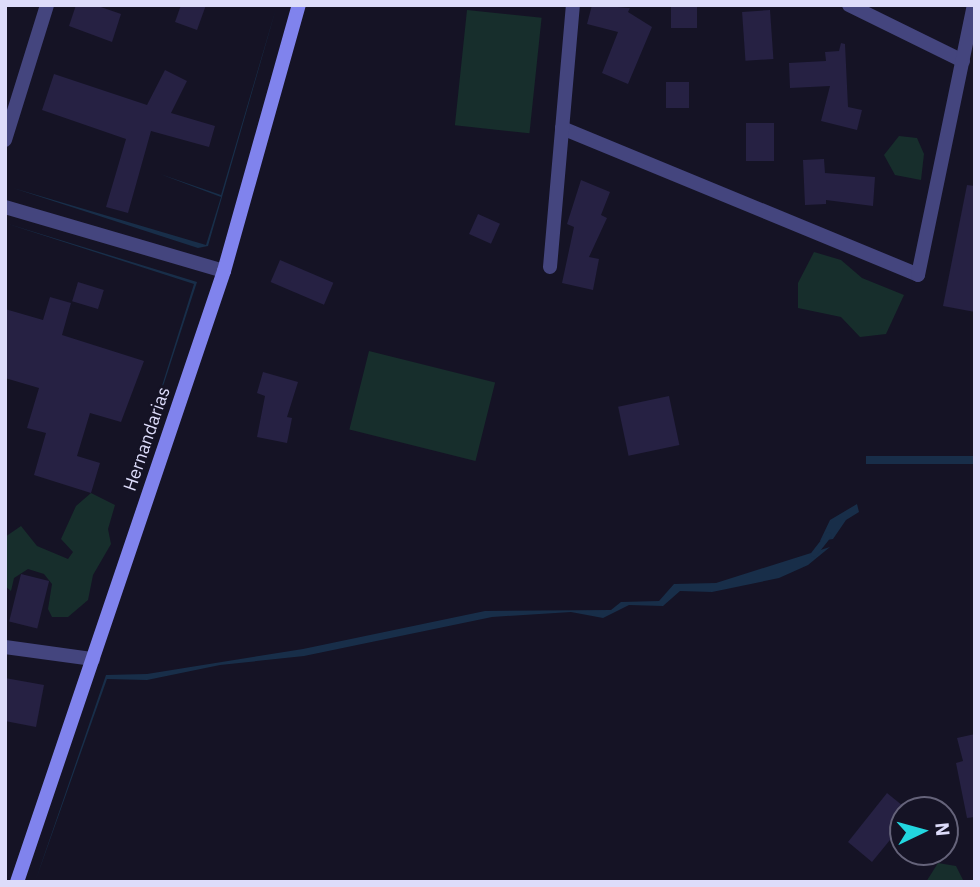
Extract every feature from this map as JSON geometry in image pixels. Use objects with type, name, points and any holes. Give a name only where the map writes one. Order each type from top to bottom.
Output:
[{"type":"street","points":[[5,140],[47,5]]},
{"type":"street","name":"Hernandarias","points":[[17,882],[225,271],[299,5]]},
{"type":"street","points":[[550,267],[573,5]]},
{"type":"street","points":[[849,5],[963,61]]},
{"type":"street","points":[[562,128],[918,275],[974,5]]},
{"type":"street","points":[[5,207],[225,271]]},
{"type":"street","points":[[5,647],[93,659]]},
{"type":"green space","points":[[467,10],[542,18],[529,133],[455,125]]},
{"type":"green space","points":[[899,136],[917,138],[924,154],[921,180],[895,175],[884,155]]},
{"type":"green space","points":[[814,252],[841,260],[862,278],[904,295],[886,334],[860,337],[841,317],[798,308],[798,283]]},
{"type":"green space","points":[[369,351],[495,382],[476,461],[349,430]]},
{"type":"green space","points":[[91,493],[115,505],[108,529],[111,544],[93,575],[88,600],[68,617],[52,617],[48,609],[52,584],[44,574],[28,569],[14,578],[11,591],[5,586],[5,537],[21,526],[37,546],[68,559],[73,552],[61,539],[76,506]]},
{"type":"green space","points":[[936,866],[956,866],[964,882],[926,882]]},
{"type":"water","points":[[277,5],[208,246],[198,248],[13,188],[206,245],[221,197],[160,174],[221,195]]},
{"type":"water","points":[[5,223],[197,282],[126,500],[194,284]]},
{"type":"water","points":[[866,456],[975,456],[975,464],[866,464]]},
{"type":"water","points":[[857,504],[859,512],[846,520],[833,539],[820,541],[830,520]]},
{"type":"water","points":[[830,547],[808,565],[779,578],[712,592],[680,591],[663,606],[629,605],[603,618],[571,612],[492,617],[304,656],[220,665],[147,680],[107,679],[35,882],[106,675],[147,674],[303,649],[485,611],[611,610],[621,602],[659,601],[674,584],[716,583]]},
{"type":"building","points":[[76,5],[95,5],[121,14],[112,42],[69,26]]},
{"type":"building","points":[[181,5],[206,5],[197,30],[175,22]]},
{"type":"building","points":[[592,5],[630,8],[628,12],[652,27],[628,84],[602,73],[618,32],[587,24]]},
{"type":"building","points":[[671,5],[697,5],[697,28],[671,28]]},
{"type":"building","points":[[770,10],[773,59],[745,61],[742,12]]},
{"type":"building","points":[[841,43],[845,44],[848,107],[862,110],[857,130],[821,121],[830,86],[790,88],[789,63],[826,61],[825,52],[839,51]]},
{"type":"building","points":[[165,70],[187,81],[171,113],[215,126],[209,147],[151,131],[128,213],[106,207],[126,139],[42,110],[54,74],[147,105]]},
{"type":"building","points":[[666,82],[689,82],[689,108],[666,108]]},
{"type":"building","points":[[746,123],[774,123],[774,161],[746,161]]},
{"type":"building","points":[[824,159],[825,173],[875,177],[873,206],[826,200],[826,204],[805,205],[803,160]]},
{"type":"building","points":[[581,180],[610,192],[601,215],[607,218],[589,257],[599,259],[593,290],[562,283],[574,227],[567,224]]},
{"type":"building","points":[[967,185],[975,186],[975,312],[943,306]]},
{"type":"building","points":[[478,214],[500,224],[491,244],[469,234]]},
{"type":"building","points":[[280,260],[333,283],[324,305],[271,282]]},
{"type":"building","points":[[78,282],[104,290],[98,309],[72,301]]},
{"type":"building","points":[[50,297],[71,303],[62,335],[144,361],[121,422],[90,413],[77,456],[100,463],[91,493],[34,475],[46,433],[27,428],[39,388],[5,378],[5,309],[43,320]]},
{"type":"building","points":[[263,372],[298,382],[287,417],[292,418],[287,443],[257,437],[265,396],[257,393]]},
{"type":"building","points":[[669,396],[679,445],[629,456],[618,407]]},
{"type":"building","points":[[21,574],[49,581],[37,629],[9,622]]},
{"type":"building","points":[[5,678],[44,685],[36,727],[5,721]]},
{"type":"building","points":[[975,734],[975,817],[967,818],[956,763],[963,761],[957,738]]},
{"type":"building","points":[[887,793],[891,796],[889,841],[872,862],[848,842]]},
{"type":"waterway","points":[[814,554],[829,535]]}]
